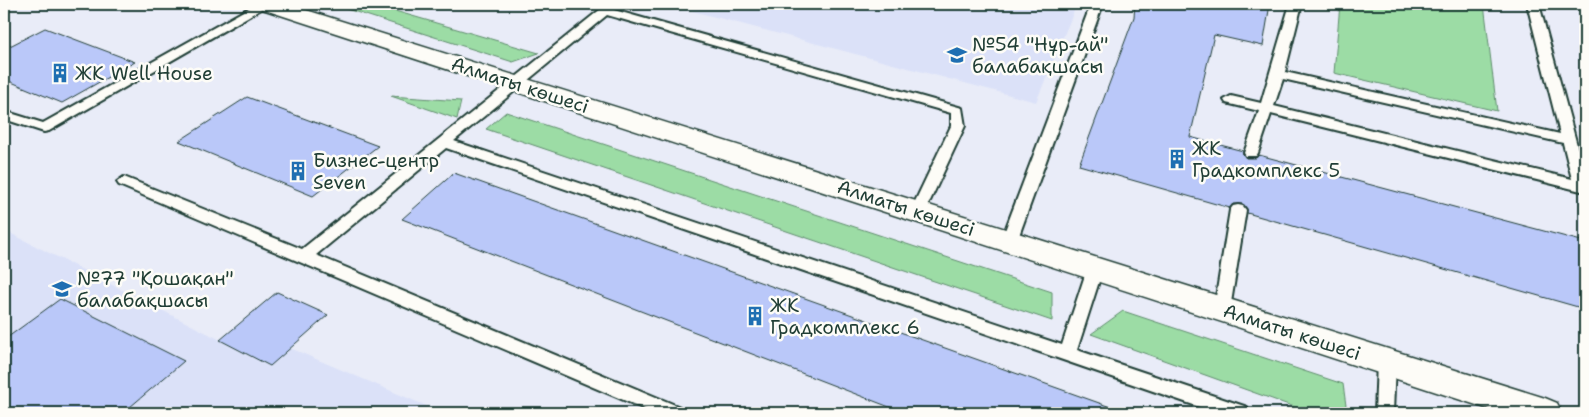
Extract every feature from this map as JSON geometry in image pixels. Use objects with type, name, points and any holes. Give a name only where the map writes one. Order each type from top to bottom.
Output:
[{"type":"street","name":"Алматы көшесі","points":[[275,5],[1545,413]]},
{"type":"lane","points":[[1009,241],[1097,4]]},
{"type":"lane","points":[[1251,153],[1278,74],[1296,4]]},
{"type":"lane","points":[[1231,100],[1581,186],[1533,4]]},
{"type":"lane","points":[[4,115],[44,128],[275,5]]},
{"type":"lane","points":[[304,256],[609,7],[957,111],[958,126],[918,212]]},
{"type":"lane","points":[[1278,74],[1569,140]]},
{"type":"lane","points":[[443,142],[1240,413]]},
{"type":"lane","points":[[124,182],[304,256],[673,413]]},
{"type":"lane","points":[[1222,309],[1238,210]]},
{"type":"lane","points":[[1067,354],[1095,269]]},
{"type":"lane","points":[[1384,413],[1386,362]]},
{"type":"shaded area","name":"№54 \"Нұр-ай\" балабақшасы","points":[[686,4],[1077,4],[1036,102],[681,8]]},
{"type":"shaded area","name":"№77 \"Қошақан\" балабақшасы","points":[[4,230],[270,365],[290,348],[443,413],[4,413]]},
{"type":"green space","points":[[331,4],[371,4],[539,53],[513,62]]},
{"type":"green space","points":[[1340,4],[1484,4],[1497,111],[1334,73]]},
{"type":"green space","points":[[391,96],[461,101],[457,119]]},
{"type":"green space","points":[[506,112],[1052,292],[1052,321],[486,129]]},
{"type":"green space","points":[[1123,311],[1343,384],[1347,413],[1311,413],[1091,334]]},
{"type":"building","name":"ЖК Градкомплекс 5","points":[[1135,4],[1270,4],[1263,46],[1214,35],[1190,137],[1243,151],[1246,158],[1256,158],[1259,155],[1585,242],[1585,309],[1247,213],[1243,204],[1233,204],[1230,208],[1079,165],[1134,17]]},
{"type":"building","name":"ЖК Well House","points":[[45,28],[135,62],[62,103],[4,79],[4,49]]},
{"type":"building","name":"Бизнес-центр Seven","points":[[247,97],[378,146],[313,196],[179,141]]},
{"type":"building","name":"ЖК Градкомплекс 6","points":[[454,173],[1116,409],[1116,413],[905,413],[402,219]]},
{"type":"building","points":[[277,292],[328,315],[270,366],[220,340]]},
{"type":"building","points":[[60,299],[184,361],[123,413],[4,413],[4,340]]},
{"type":"place","name":"№54 \"Нұр-ай\" балабақшасы","points":[[957,55]]},
{"type":"place","name":"ЖК Well House","points":[[60,73]]},
{"type":"place","name":"ЖК Градкомплекс 5","points":[[1177,159]]},
{"type":"place","name":"Бизнес-центр Seven","points":[[298,171]]},
{"type":"place","name":"№77 \"Қошақан\" балабақшасы","points":[[62,289]]},
{"type":"place","name":"ЖК Градкомплекс 6","points":[[755,316]]}]
